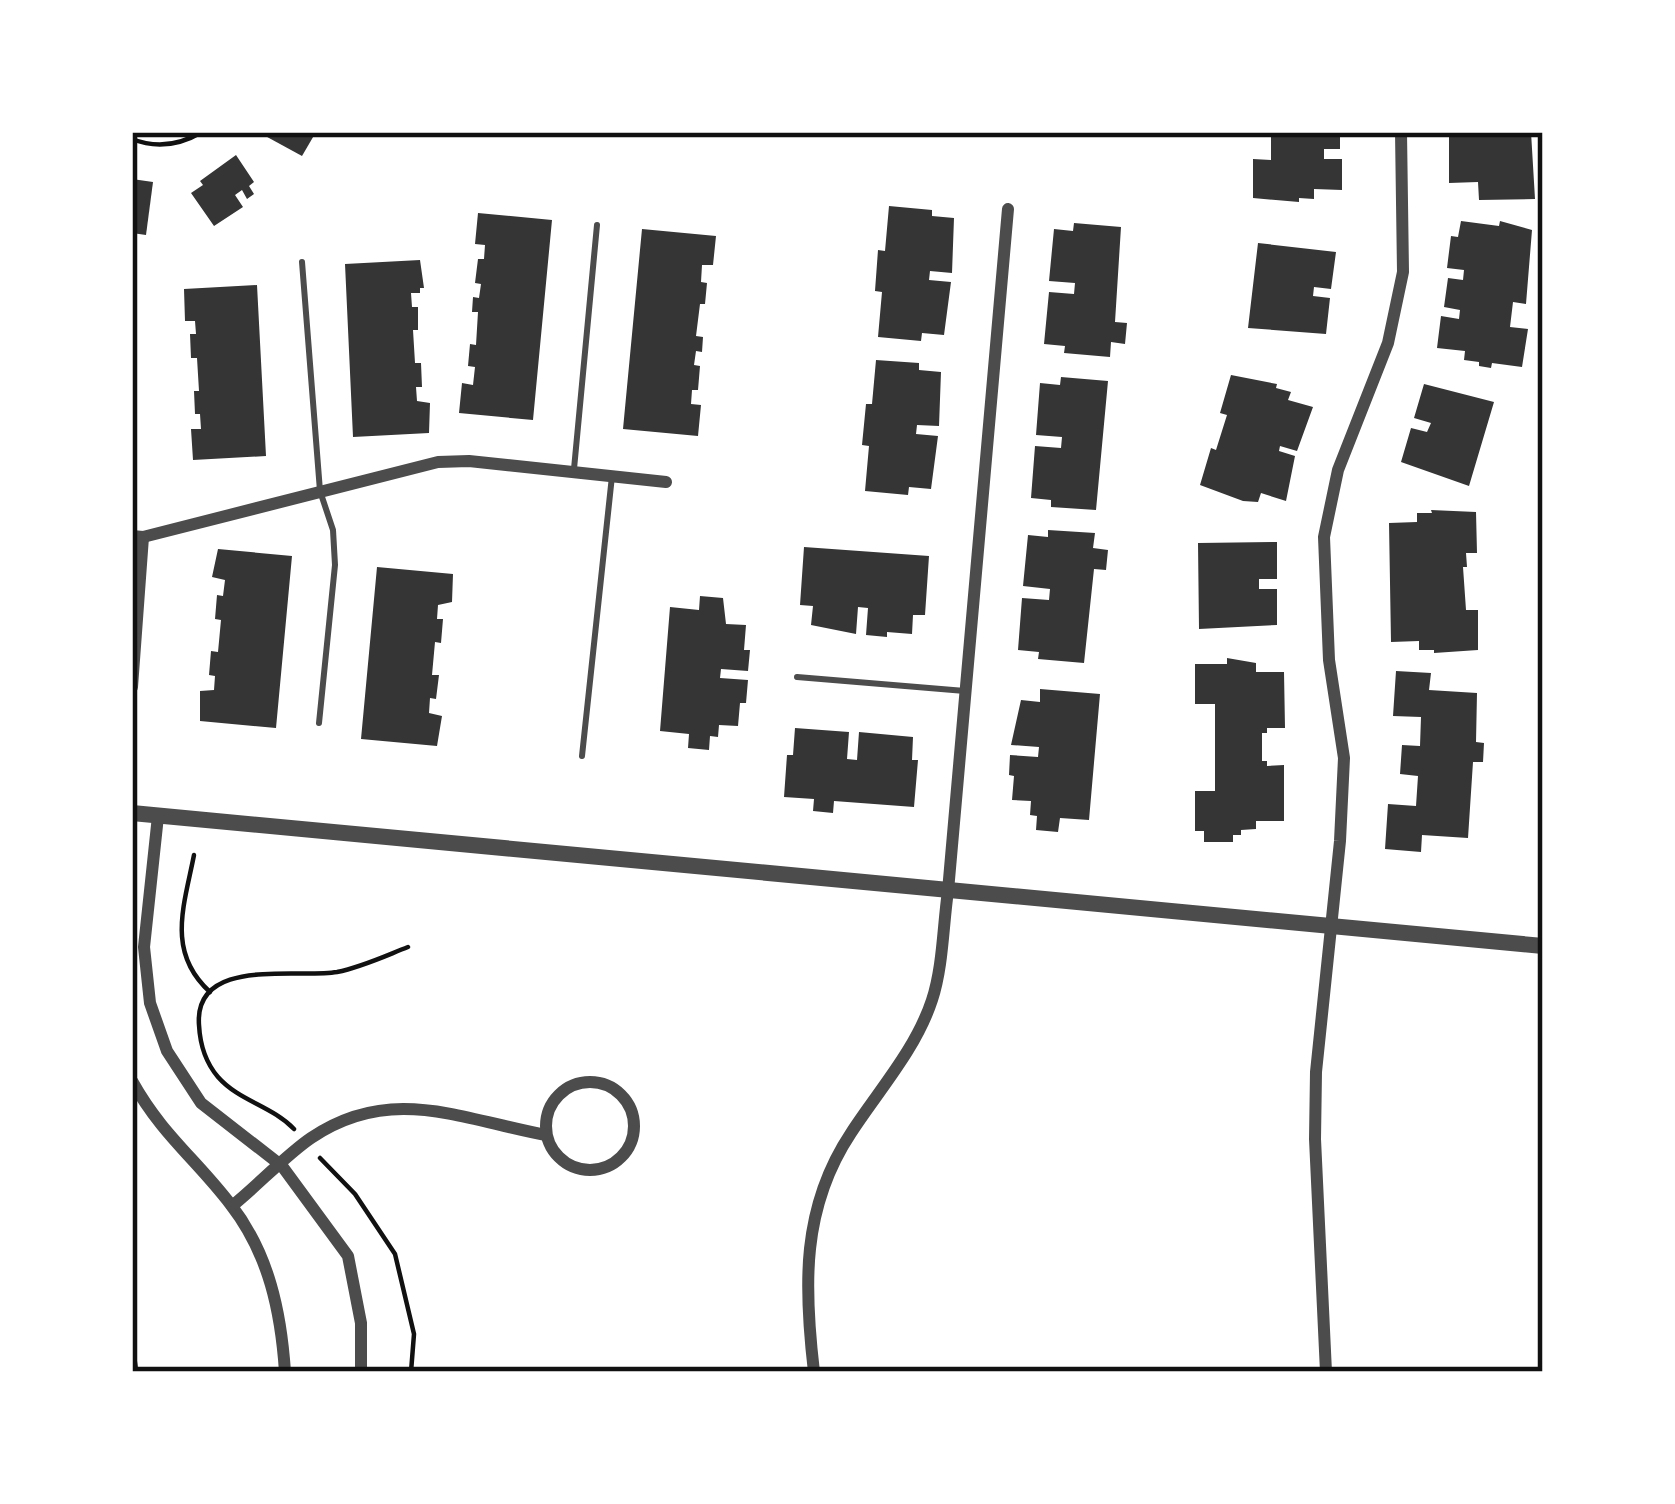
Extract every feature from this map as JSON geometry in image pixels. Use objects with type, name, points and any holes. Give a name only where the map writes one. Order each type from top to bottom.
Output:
[{"type":"street","points":[[1326,1372],[1316,1072],[1344,758],[1327,640],[1324,537],[1338,470],[1388,343],[1402,272],[1401,132]]},
{"type":"street","points":[[814,1372],[805,1297],[815,1205],[848,1136],[894,1073],[932,1000],[948,891],[1008,209]]},
{"type":"street","points":[[132,687],[138,537],[438,462],[666,482]]},
{"type":"street","points":[[132,813],[1543,946]]},
{"type":"street","points":[[158,816],[138,947],[167,1051],[201,1103],[282,1166],[348,1256],[361,1323],[361,1372]]},
{"type":"street","points":[[132,1081],[153,1119],[232,1206],[262,1257],[282,1318],[285,1372]]},
{"type":"street","points":[[232,1206],[305,1142],[337,1122],[378,1108],[425,1108],[546,1136],[561,1161],[574,1168],[603,1169],[627,1151],[634,1123],[630,1108],[611,1087],[583,1083],[558,1095],[546,1121],[546,1136]]},
{"type":"lane","points":[[574,472],[597,225]]},
{"type":"lane","points":[[302,262],[320,490],[333,530],[335,565],[319,724]]},
{"type":"lane","points":[[582,756],[612,476]]},
{"type":"lane","points":[[796,677],[965,691]]},
{"type":"lane","points":[[132,1350],[136,1372]]},
{"type":"path","points":[[132,139],[162,145],[180,143],[202,132]]},
{"type":"path","points":[[194,855],[179,939],[193,974],[210,992]]},
{"type":"path","points":[[294,1129],[269,1108],[230,1088],[211,1069],[199,1026],[199,1013],[210,992],[231,978],[340,971],[407,947]]},
{"type":"path","points":[[316,1154],[355,1194],[395,1254],[414,1334],[411,1372]]},
{"type":"building","points":[[258,132],[316,132],[302,156]]},
{"type":"building","points":[[1271,132],[1340,132],[1340,149],[1324,149],[1324,159],[1342,159],[1342,190],[1314,189],[1314,199],[1299,198],[1299,202],[1253,198],[1253,159],[1271,160]]},
{"type":"building","points":[[1449,132],[1531,132],[1535,199],[1479,200],[1478,182],[1449,183]]},
{"type":"building","points":[[236,155],[254,182],[249,186],[254,194],[247,199],[242,190],[235,195],[243,207],[214,226],[191,193]]},
{"type":"building","points":[[132,179],[153,182],[146,235],[132,233]]},
{"type":"building","points":[[889,206],[932,210],[932,216],[954,218],[952,273],[930,271],[929,280],[951,282],[944,335],[922,333],[921,341],[878,337],[882,292],[875,291],[878,250],[885,251]]},
{"type":"building","points":[[478,213],[552,220],[533,420],[459,413],[462,383],[473,385],[475,367],[468,366],[470,344],[476,345],[478,312],[472,312],[473,297],[479,298],[481,284],[475,283],[485,245],[475,244]]},
{"type":"building","points":[[1461,221],[1499,226],[1500,221],[1532,230],[1526,304],[1513,302],[1510,327],[1528,329],[1522,367],[1479,366],[1479,362],[1464,360],[1465,351],[1437,348],[1441,316],[1459,319],[1460,310],[1444,307],[1448,278],[1463,280],[1464,270],[1447,268],[1451,236],[1458,237]]},
{"type":"building","points":[[1074,223],[1121,227],[1115,322],[1127,323],[1125,344],[1111,342],[1110,357],[1064,353],[1065,346],[1044,344],[1049,292],[1074,294],[1075,283],[1049,281],[1054,229],[1073,231]]},
{"type":"building","points":[[642,229],[716,236],[713,265],[702,265],[701,282],[707,283],[696,336],[703,337],[702,352],[696,351],[698,390],[692,390],[691,404],[701,405],[698,436],[623,429]]},
{"type":"building","points":[[1258,243],[1336,252],[1331,289],[1314,287],[1313,296],[1330,298],[1326,334],[1248,328]]},
{"type":"building","points":[[420,260],[424,288],[411,293],[412,307],[418,307],[418,330],[413,330],[422,387],[416,387],[417,401],[430,403],[429,433],[353,437],[345,264]]},
{"type":"building","points":[[257,285],[266,456],[193,460],[191,429],[201,429],[200,414],[195,414],[197,358],[191,358],[190,334],[196,334],[195,321],[185,321],[184,289]]},
{"type":"building","points":[[876,360],[919,363],[919,370],[941,372],[939,426],[917,425],[916,434],[938,436],[931,489],[909,487],[908,495],[865,491],[869,446],[862,445]]},
{"type":"building","points":[[1231,375],[1277,384],[1276,388],[1291,392],[1288,400],[1313,407],[1297,451],[1280,446],[1279,451],[1295,456],[1286,501],[1261,493],[1258,502],[1243,501],[1200,485],[1227,415],[1220,413]]},
{"type":"building","points":[[1061,377],[1108,381],[1096,510],[1051,507],[1051,500],[1031,498],[1035,446],[1061,448],[1062,437],[1036,435],[1040,383],[1060,385]]},
{"type":"building","points":[[1424,384],[1494,402],[1469,486],[1401,462],[1411,428],[1427,432],[1431,423],[1414,418]]},
{"type":"building","points":[[1476,512],[1477,553],[1466,553],[1467,567],[1463,567],[1466,610],[1478,610],[1478,650],[1434,653],[1419,650],[1419,641],[1391,642],[1389,523],[1417,522],[1417,513]]},
{"type":"building","points":[[1048,530],[1095,533],[1093,548],[1108,550],[1106,570],[1094,569],[1084,663],[1038,659],[1039,652],[1018,650],[1022,598],[1049,600],[1050,589],[1023,586],[1028,535],[1048,537]]},
{"type":"building","points":[[1277,542],[1277,579],[1259,579],[1259,589],[1277,589],[1277,625],[1199,629],[1198,543]]},
{"type":"building","points":[[804,547],[929,556],[925,615],[913,615],[912,634],[887,632],[887,637],[866,635],[868,608],[858,607],[856,634],[811,625],[813,606],[800,605]]},
{"type":"building","points":[[218,549],[292,556],[276,728],[200,721],[200,691],[214,690],[215,676],[209,675],[211,651],[218,652],[217,595],[223,596],[225,580],[212,577]]},
{"type":"building","points":[[377,567],[453,574],[452,602],[438,605],[437,619],[443,619],[441,643],[435,642],[432,675],[439,675],[429,713],[442,716],[437,746],[361,739]]},
{"type":"building","points":[[700,596],[723,598],[726,624],[746,625],[744,650],[750,650],[748,671],[721,669],[720,678],[748,680],[746,703],[740,703],[738,726],[719,725],[718,737],[710,736],[709,750],[688,748],[689,734],[660,731],[670,607],[699,610]]},
{"type":"building","points":[[1227,658],[1256,663],[1256,672],[1284,672],[1285,728],[1267,728],[1262,733],[1262,761],[1267,766],[1284,765],[1284,821],[1256,821],[1256,829],[1241,830],[1241,835],[1233,835],[1233,842],[1204,842],[1204,831],[1195,831],[1195,791],[1215,791],[1215,704],[1195,704],[1195,664],[1227,664]]},
{"type":"building","points":[[1396,671],[1431,673],[1429,690],[1477,693],[1476,742],[1484,743],[1483,762],[1473,762],[1468,838],[1422,835],[1421,852],[1385,849],[1388,804],[1416,806],[1418,776],[1400,774],[1402,745],[1420,746],[1421,717],[1393,716]]},
{"type":"building","points":[[1040,689],[1100,694],[1089,820],[1060,818],[1058,832],[1036,830],[1031,801],[1012,800],[1010,755],[1038,757],[1039,747],[1011,745],[1021,700],[1040,702]]},
{"type":"building","points":[[795,728],[849,732],[847,759],[857,760],[859,732],[913,737],[912,760],[918,760],[914,807],[834,801],[833,813],[813,811],[814,799],[784,797],[787,755],[793,755]]}]
